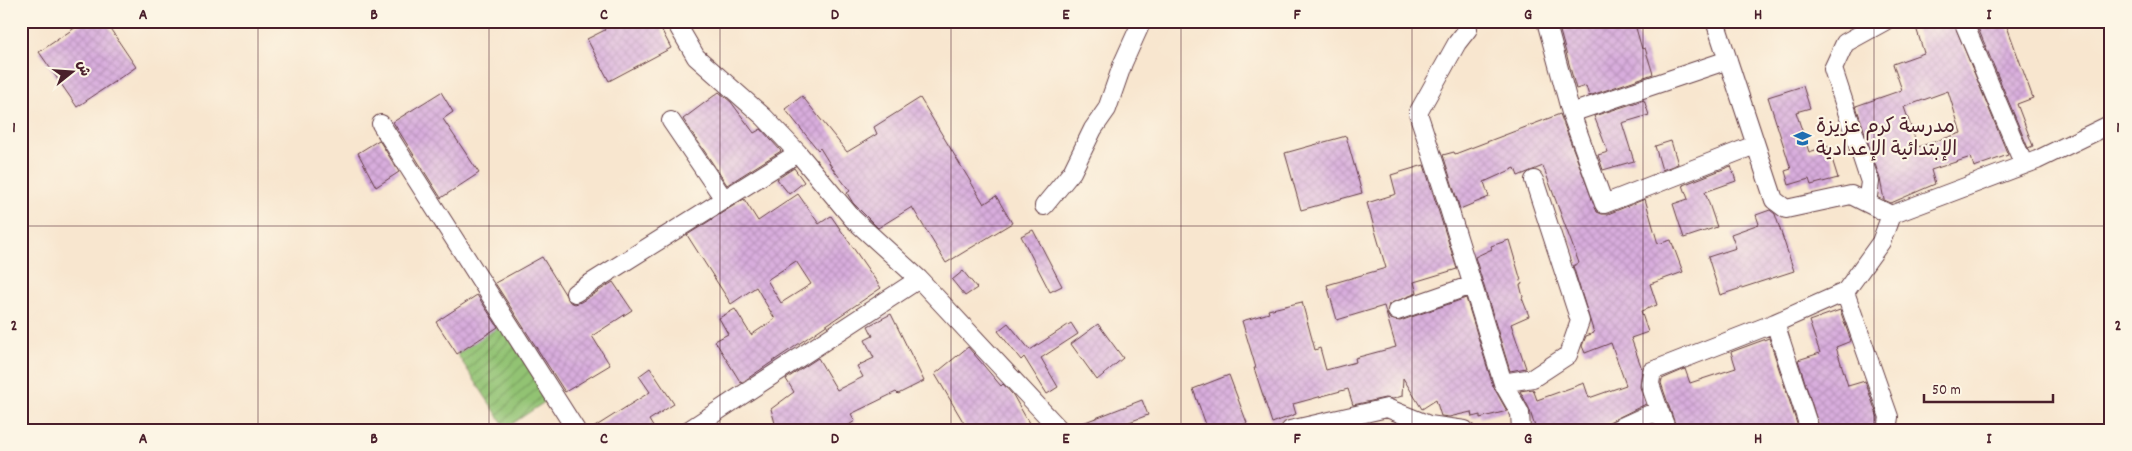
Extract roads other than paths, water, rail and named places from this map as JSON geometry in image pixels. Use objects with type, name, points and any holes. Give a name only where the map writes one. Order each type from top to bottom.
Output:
[{"type":"street","points":[[675,21],[696,57],[764,117],[798,153],[853,219],[919,279],[1060,430]]},
{"type":"street","points":[[1044,206],[1072,172],[1093,129],[1107,109],[1142,21]]},
{"type":"street","points":[[1467,21],[1468,29],[1457,43],[1418,113],[1503,383],[1520,413],[1521,430]]},
{"type":"street","points":[[1715,21],[1774,200],[1786,209],[1852,195],[1891,215],[2024,164],[2111,124]]},
{"type":"street","points":[[1867,203],[1870,182],[1833,69],[1845,43],[1885,21]]},
{"type":"street","points":[[1963,21],[2024,164]]},
{"type":"street","points":[[1552,22],[1571,113],[1604,204],[1755,145]]},
{"type":"street","points":[[1571,113],[1728,60]]},
{"type":"street","points":[[671,121],[724,199]]},
{"type":"street","points":[[381,124],[576,430]]},
{"type":"street","points":[[575,293],[798,153]]},
{"type":"street","points":[[1503,383],[1533,378],[1568,355],[1580,321],[1534,180]]},
{"type":"street","points":[[1666,430],[1650,384],[1652,371],[1775,323],[1845,292],[1881,242],[1891,215]]},
{"type":"street","points":[[689,430],[919,279]]},
{"type":"street","points":[[1397,312],[1472,286]]},
{"type":"street","points":[[1845,292],[1889,417],[1887,430]]},
{"type":"street","points":[[1775,323],[1810,430]]},
{"type":"street","points":[[1290,430],[1387,408],[1429,425],[1465,430]]},
{"type":"street","points":[[1616,430],[1659,410]]},
{"type":"place","name":"مدرسة كرم عزيزة الإبتدائية الإعدادية","points":[[1802,139]]}]
